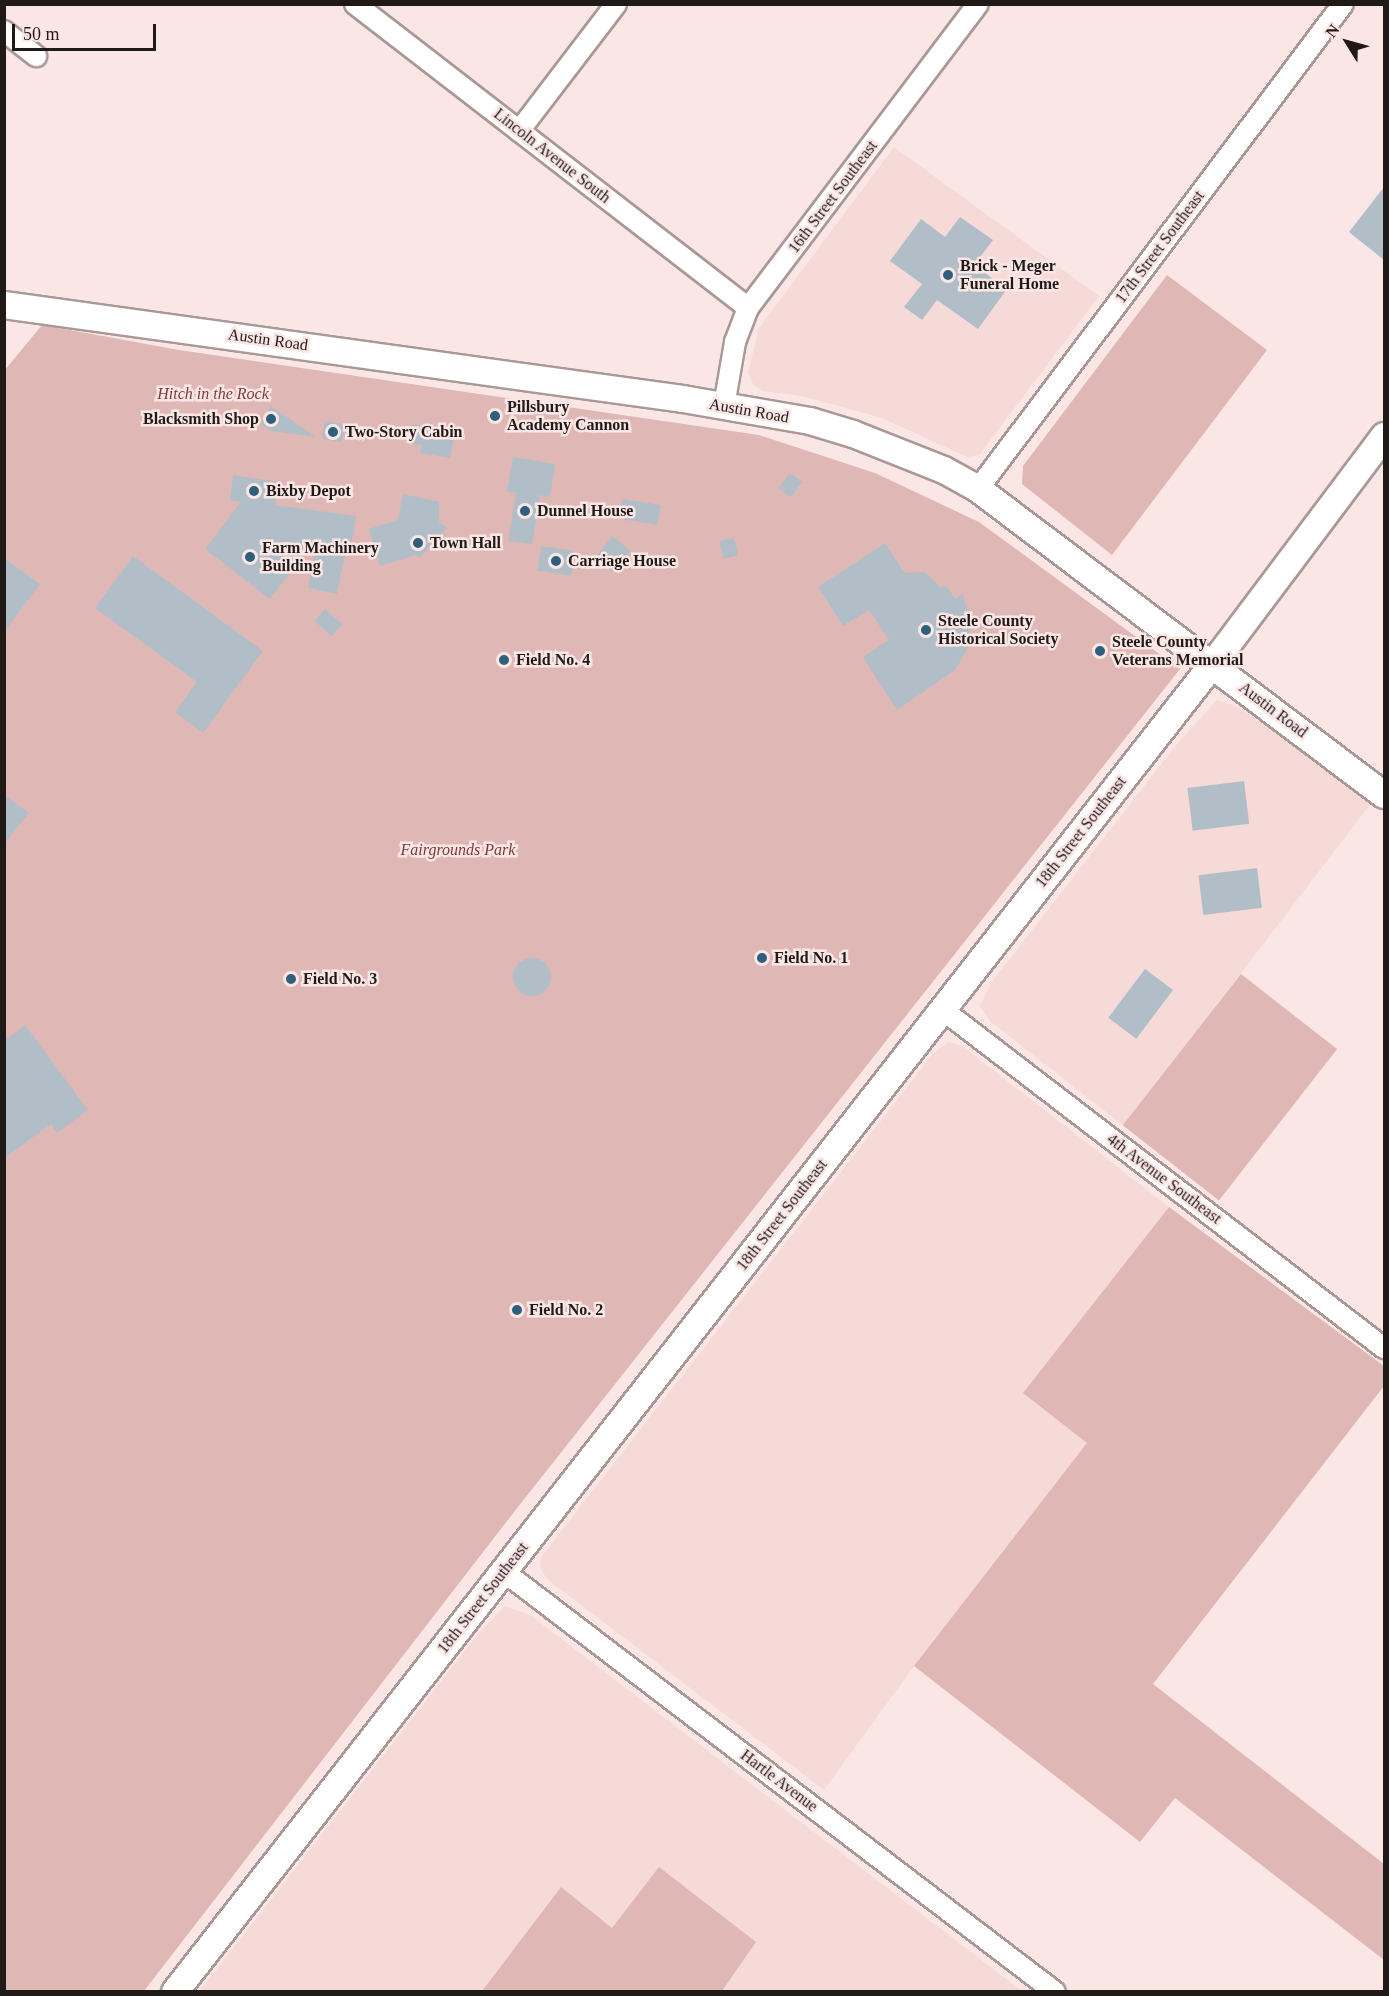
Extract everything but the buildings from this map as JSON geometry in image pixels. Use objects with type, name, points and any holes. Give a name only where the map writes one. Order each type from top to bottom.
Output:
[{"type":"street","name":"Lincoln Avenue South","points":[[356,4],[748,308]]},
{"type":"street","points":[[519,131],[616,4]]},
{"type":"street","name":"16th Street Southeast","points":[[724,406],[735,342],[748,308],[978,4]]},
{"type":"street","name":"17th Street Southeast","points":[[978,489],[1344,4]]},
{"type":"street","points":[[4,32],[36,56]]},
{"type":"street","name":"Austin Road","points":[[4,305],[724,406],[810,421],[853,434],[933,465],[978,489],[1384,795]]},
{"type":"street","name":"18th Street Southeast","points":[[175,1992],[1213,664],[1384,436]]},
{"type":"street","name":"4th Avenue Southeast","points":[[943,1010],[1384,1347]]},
{"type":"street","name":"Hartle Avenue","points":[[503,1571],[1055,1992]]},
{"type":"shaded area","points":[[894,147],[1099,296],[979,455],[967,457],[882,418],[802,396],[763,391],[753,384],[748,372],[759,328]]},
{"type":"shaded area","points":[[1217,700],[1239,707],[1372,802],[1124,1126],[991,1022],[980,1006],[991,983],[1176,745]]},
{"type":"shaded area","points":[[948,1042],[961,1045],[1169,1207],[1024,1393],[1088,1443],[914,1666],[824,1790],[548,1580],[540,1568],[541,1557],[933,1054]]},
{"type":"shaded area","points":[[505,1606],[530,1615],[1022,1991],[722,1991],[756,1942],[612,1928],[561,1888],[482,1991],[199,1992],[478,1634]]},
{"type":"green space","points":[[1167,275],[1267,350],[1112,555],[1022,484],[1023,466]]},
{"type":"green space","name":"Fairgrounds Park","points":[[42,325],[179,350],[759,435],[875,473],[979,522],[1180,669],[514,1512],[144,1991],[5,1992],[4,371]]},
{"type":"green space","points":[[1241,974],[1337,1049],[1219,1200],[1123,1125]]},
{"type":"green space","points":[[1169,1207],[1384,1366],[1384,1386],[1153,1684],[1384,1864],[1384,1960],[1175,1798],[1140,1842],[914,1666],[1087,1443],[1023,1393]]},
{"type":"green space","points":[[659,1867],[756,1942],[722,1991],[482,1991],[561,1887],[612,1928]]},
{"type":"place","name":"Brick - Meger Funeral Home","points":[[948,275]]},
{"type":"place","name":"Pillsbury Academy Cannon","points":[[495,416]]},
{"type":"place","name":"Blacksmith Shop","points":[[271,419]]},
{"type":"place","name":"Two-Story Cabin","points":[[333,432]]},
{"type":"place","name":"Bixby Depot","points":[[254,491]]},
{"type":"place","name":"Dunnel House","points":[[525,511]]},
{"type":"place","name":"Town Hall","points":[[418,543]]},
{"type":"place","name":"Farm Machinery Building","points":[[250,557]]},
{"type":"place","name":"Carriage House","points":[[556,561]]},
{"type":"place","name":"Steele County Historical Society","points":[[926,630]]},
{"type":"place","name":"Steele County Veterans Memorial","points":[[1100,651]]},
{"type":"place","name":"Field No. 4","points":[[504,660]]},
{"type":"place","name":"Field No. 1","points":[[762,958]]},
{"type":"place","name":"Field No. 3","points":[[291,979]]},
{"type":"place","name":"Field No. 2","points":[[517,1310]]},
{"type":"park label","name":"Hitch in the Rock","points":[[213,394]]}]
